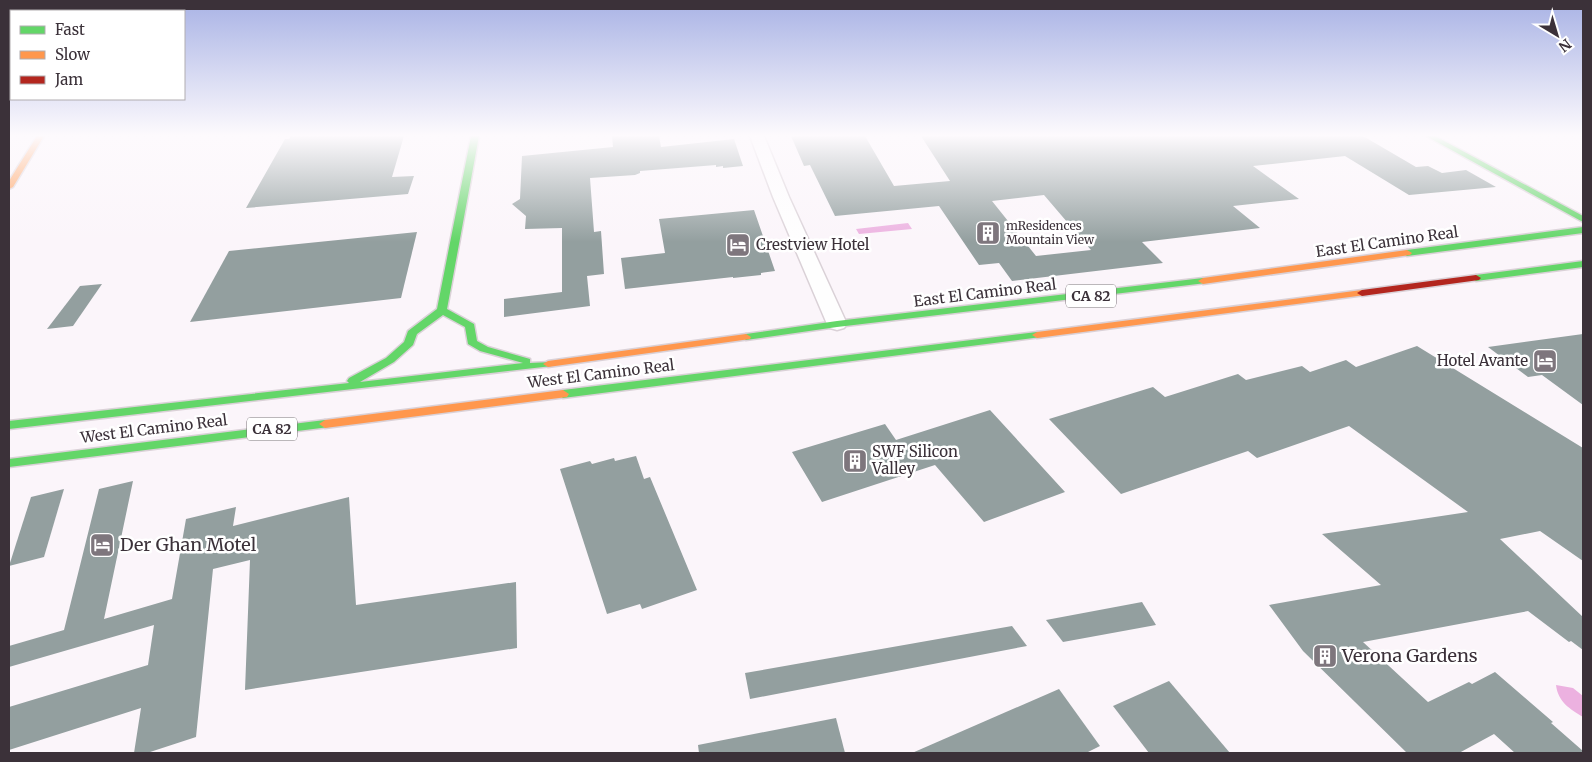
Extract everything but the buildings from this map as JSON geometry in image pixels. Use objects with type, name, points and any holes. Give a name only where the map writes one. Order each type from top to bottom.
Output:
[{"type":"main road","points":[[343,387],[390,360],[409,343],[412,333],[442,310],[468,172]]},
{"type":"main road","points":[[1495,172],[1583,220]]},
{"type":"main road","points":[[9,187],[13,173]]},
{"type":"main road","name":"East El Camino Real","points":[[598,358],[837,324],[1110,293],[1583,230]]},
{"type":"main road","name":"CA 82","points":[[1381,291],[1583,264]]},
{"type":"main road","points":[[1381,291],[1424,272]]},
{"type":"main road","name":"West El Camino Real","points":[[9,463],[1381,291]]},
{"type":"main road","points":[[1100,303],[1110,293]]},
{"type":"main road","points":[[442,310],[470,326],[472,342],[484,349],[539,365]]},
{"type":"main road","points":[[823,337],[837,324]]},
{"type":"main road","points":[[974,342],[980,332]]},
{"type":"main road","name":"West El Camino Real","points":[[9,425],[598,358]]},
{"type":"main road","points":[[534,397],[599,378]]},
{"type":"street","points":[[771,172],[837,324]]},
{"type":"shaded area","points":[[908,223],[912,229],[859,234],[856,229]]},
{"type":"shaded area","points":[[1556,685],[1573,688],[1583,696],[1583,717],[1569,708],[1562,700]]},
{"type":"traffic: fast","points":[[442,310],[468,172]]},
{"type":"traffic: fast","points":[[1496,172],[1583,219]]},
{"type":"traffic: fast","points":[[1407,253],[1583,230]]},
{"type":"traffic: fast","points":[[1476,278],[1583,264]]},
{"type":"traffic: fast","points":[[746,337],[837,324],[1203,281]]},
{"type":"traffic: fast","points":[[353,381],[390,360],[409,343],[412,333],[442,310],[470,326],[472,342],[484,349],[526,361]]},
{"type":"traffic: fast","points":[[563,394],[1037,335]]},
{"type":"traffic: fast","points":[[9,425],[548,364]]},
{"type":"traffic: fast","points":[[9,463],[325,424]]},
{"type":"traffic: slow","points":[[9,187],[18,172]]},
{"type":"traffic: slow","points":[[1203,281],[1407,253]]},
{"type":"traffic: slow","points":[[1037,335],[1362,293]]},
{"type":"traffic: slow","points":[[548,364],[746,337]]},
{"type":"traffic: slow","points":[[325,424],[563,394]]},
{"type":"traffic: jam","points":[[1362,293],[1476,278]]},
{"type":"place","name":"mResidences Mountain View","points":[[988,233]]},
{"type":"place","name":"Crestview Hotel","points":[[738,245]]},
{"type":"place","name":"Hotel Avante","points":[[1545,361]]},
{"type":"place","name":"SWF Silicon Valley","points":[[855,461]]},
{"type":"place","name":"Der Ghan Motel","points":[[102,545]]},
{"type":"place","name":"Verona Gardens","points":[[1325,656]]}]
